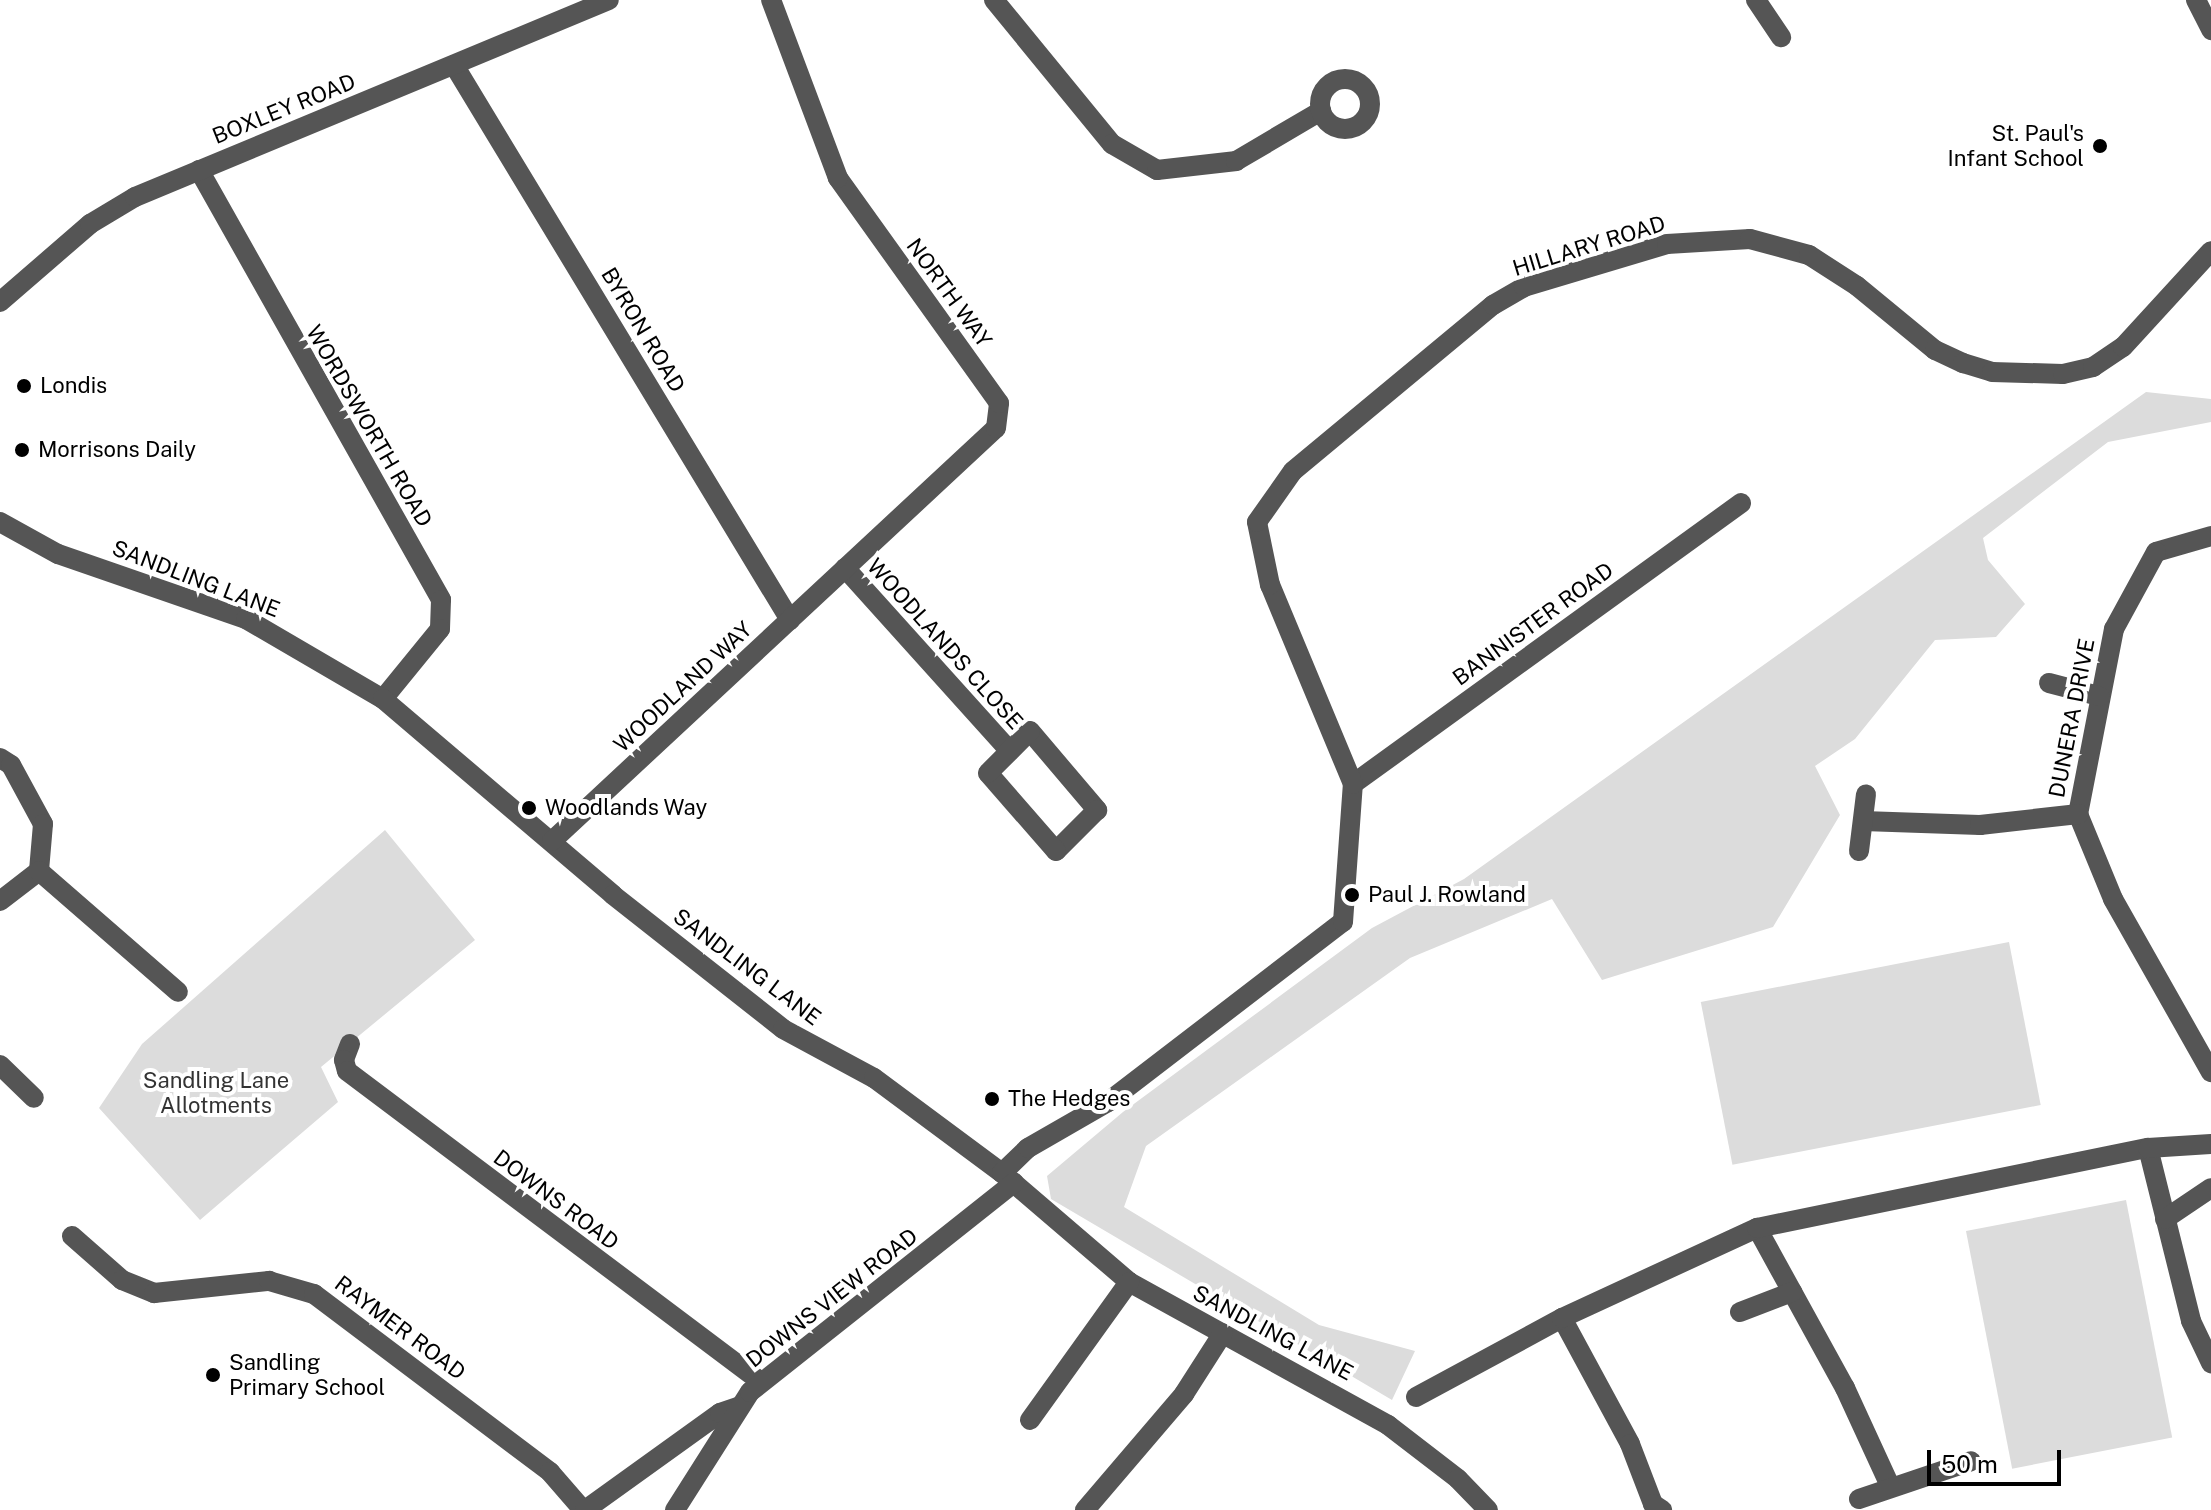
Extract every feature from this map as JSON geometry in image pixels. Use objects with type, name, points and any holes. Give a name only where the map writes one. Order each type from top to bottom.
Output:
[{"type":"street","name":"BOXLEY ROAD","points":[[0,302],[90,224],[135,197],[609,0]]},
{"type":"street","name":"NORTH WAY","points":[[771,0],[838,178],[999,403],[996,428],[845,568]]},
{"type":"street","points":[[994,0],[1112,144],[1157,170],[1236,161],[1321,111]]},
{"type":"street","points":[[1756,0],[1781,37]]},
{"type":"street","points":[[2196,0],[2211,30]]},
{"type":"street","name":"BYRON ROAD","points":[[454,65],[790,620]]},
{"type":"street","name":"WORDSWORTH ROAD","points":[[199,170],[441,600],[440,629],[383,699]]},
{"type":"street","name":"HILLARY ROAD","points":[[1008,1178],[1028,1148],[1108,1102],[1343,922],[1353,784],[1270,585],[1257,522],[1293,471],[1493,305],[1524,287],[1667,244],[1750,239],[1820,262],[1935,350],[1963,363],[1992,372],[2063,374],[2093,367],[2123,347],[2211,251]]},
{"type":"street","name":"BANNISTER ROAD","points":[[1353,784],[1741,503]]},
{"type":"street","name":"SANDLING LANE","points":[[0,522],[58,554],[246,619],[383,699],[783,1029],[868,1074],[1008,1178],[1129,1282],[1388,1425],[1458,1479],[1488,1510]]},
{"type":"street","name":"DUNERA DRIVE","points":[[2211,536],[2156,552],[2114,629],[2078,814],[2113,899],[2211,1072]]},
{"type":"street","name":"WOODLAND WAY","points":[[552,841],[845,568]]},
{"type":"street","name":"WOODLANDS CLOSE","points":[[845,568],[1010,751]]},
{"type":"street","points":[[2049,683],[2099,696]]},
{"type":"street","name":"WOODLANDS CLOSE","points":[[1030,731],[1097,810],[1056,851],[988,773],[1010,751],[1030,731]]},
{"type":"street","points":[[0,758],[11,765],[43,824],[39,871],[0,901]]},
{"type":"street","points":[[1859,851],[1866,794]]},
{"type":"street","points":[[1863,821],[1980,825],[2078,814]]},
{"type":"street","points":[[39,871],[178,992]]},
{"type":"street","name":"DOWNS ROAD","points":[[350,1044],[344,1060],[347,1071],[761,1382]]},
{"type":"street","points":[[0,1065],[34,1098]]},
{"type":"street","points":[[1416,1397],[1562,1318],[1757,1228],[2148,1148],[2211,1144]]},
{"type":"street","points":[[2148,1148],[2165,1219],[2201,1319],[2211,1363]]},
{"type":"street","name":"DOWNS VIEW ROAD","points":[[675,1510],[740,1406],[761,1382],[1008,1178]]},
{"type":"street","points":[[2165,1219],[2211,1188]]},
{"type":"street","points":[[1757,1228],[1845,1388],[1890,1486]]},
{"type":"street","name":"RAYMER ROAD","points":[[72,1236],[122,1280],[154,1293],[269,1281],[314,1294],[550,1472],[584,1510]]},
{"type":"street","points":[[1030,1420],[1129,1282]]},
{"type":"street","points":[[1740,1312],[1792,1292]]},
{"type":"street","points":[[1562,1318],[1630,1444],[1653,1504],[1662,1510]]},
{"type":"street","points":[[1085,1510],[1184,1394],[1223,1333]]},
{"type":"street","points":[[584,1510],[720,1413],[740,1406]]},
{"type":"street","points":[[1859,1499],[1971,1461]]},
{"type":"green space","points":[[2146,392],[2211,399],[2211,422],[2108,442],[1983,538],[1988,560],[2025,604],[1996,637],[1935,640],[1855,739],[1815,766],[1840,815],[1773,927],[1602,980],[1552,899],[1410,958],[1146,1146],[1124,1207],[1319,1325],[1415,1351],[1392,1400],[1051,1199],[1047,1176],[1123,1112],[1372,928],[1464,879]]},
{"type":"green space","name":"Sandling Lane Allotments","points":[[385,830],[475,940],[321,1067],[338,1102],[200,1220],[99,1108],[142,1044]]},
{"type":"green space","points":[[2009,942],[2041,1105],[1732,1165],[1701,1002]]},
{"type":"green space","points":[[2126,1200],[2172,1438],[2012,1469],[1966,1231]]},
{"type":"place","name":"St. Paul's Infant School","points":[[2100,146]]},
{"type":"place","name":"Londis","points":[[24,386]]},
{"type":"place","name":"Morrisons Daily","points":[[22,450]]},
{"type":"place","name":"Woodlands Way","points":[[529,808]]},
{"type":"place","name":"Paul J. Rowland","points":[[1352,895]]},
{"type":"place","name":"The Hedges","points":[[992,1099]]},
{"type":"place","name":"Sandling Primary School","points":[[213,1375]]}]
